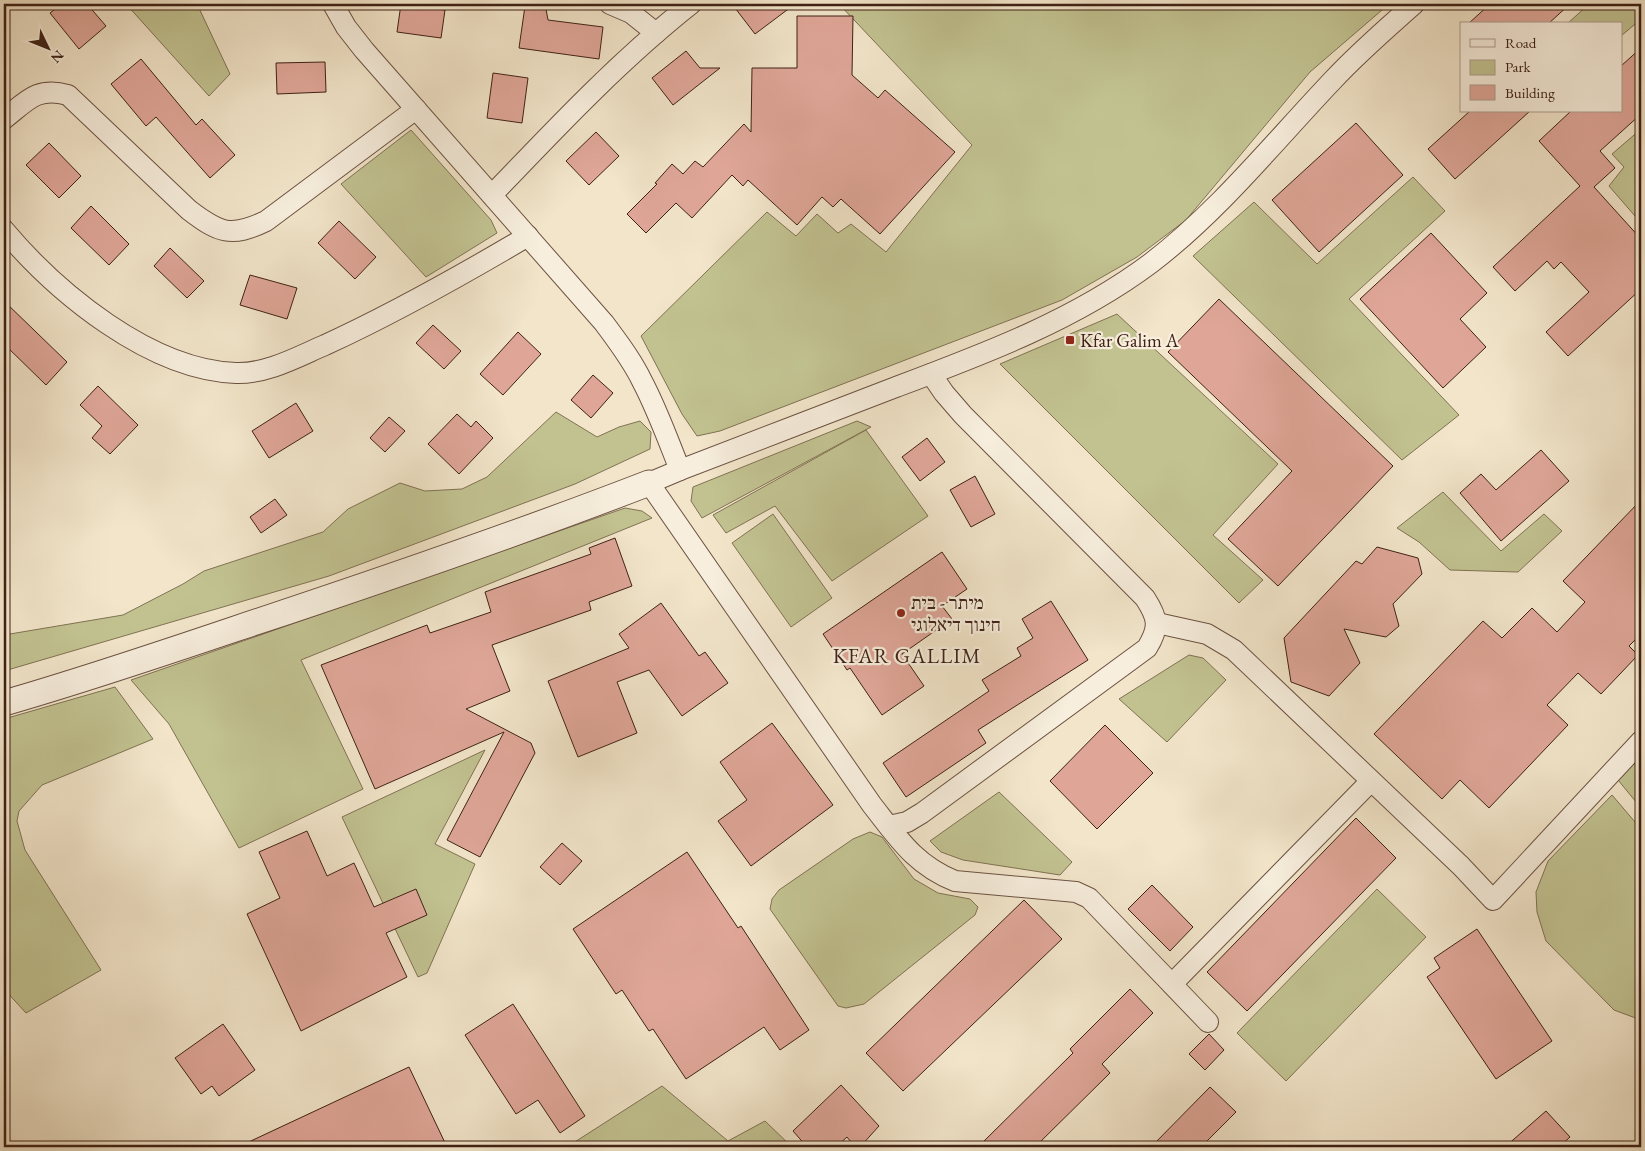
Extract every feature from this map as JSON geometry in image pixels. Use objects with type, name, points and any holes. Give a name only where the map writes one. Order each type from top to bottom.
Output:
[{"type":"street","points":[[333,4],[346,27],[364,50],[604,323],[626,352],[655,408],[680,470]]},
{"type":"street","points":[[610,4],[631,14],[656,33]]},
{"type":"street","points":[[492,195],[572,112],[656,33],[691,4]]},
{"type":"street","points":[[4,703],[99,674],[382,580],[579,510],[931,374],[1056,321],[1105,293],[1151,262],[1214,206],[1334,78],[1414,4]]},
{"type":"street","points":[[4,119],[35,95],[54,91],[68,95],[189,210],[208,225],[228,232],[250,228],[266,221],[416,109]]},
{"type":"street","points":[[4,230],[48,275],[82,305],[126,336],[164,356],[202,368],[236,373],[263,370],[287,362],[374,323],[464,274],[528,236]]},
{"type":"street","points":[[889,826],[907,822],[922,813],[1147,648],[1155,636],[1157,622],[1153,611],[1144,598],[963,415],[931,374]]},
{"type":"street","points":[[649,483],[904,847],[921,863],[940,875],[955,881],[1076,892],[1089,898],[1208,1022]]},
{"type":"street","points":[[1157,622],[1207,634],[1234,650],[1461,866],[1493,900],[1641,741]]},
{"type":"street","points":[[1172,984],[1371,781]]},
{"type":"green space","points":[[126,4],[197,4],[230,74],[209,96]]},
{"type":"green space","points":[[839,4],[1389,4],[1310,72],[1186,220],[1137,257],[1062,300],[720,431],[697,436],[682,414],[641,336],[767,212],[796,236],[817,214],[838,233],[851,224],[886,252],[972,145]]},
{"type":"green space","points":[[1589,4],[1641,4],[1641,19],[1622,35],[1622,22],[1569,22]]},
{"type":"green space","points":[[1641,129],[1641,223],[1609,186],[1624,167],[1612,154]]},
{"type":"green space","points":[[411,130],[491,220],[497,233],[426,277],[341,184]]},
{"type":"green space","points":[[1413,177],[1445,211],[1349,299],[1459,415],[1402,460],[1193,256],[1254,202],[1317,264]]},
{"type":"green space","points":[[1117,314],[1278,464],[1213,535],[1263,580],[1239,603],[1000,364]]},
{"type":"green space","points":[[556,412],[597,437],[619,427],[640,421],[651,432],[650,449],[575,484],[329,576],[4,671],[4,635],[123,615],[204,571],[323,532],[348,509],[400,483],[425,491],[462,489],[487,477]]},
{"type":"green space","points":[[857,421],[871,427],[702,518],[691,501],[693,487]]},
{"type":"green space","points":[[866,430],[928,516],[832,581],[775,506],[726,533],[713,515]]},
{"type":"green space","points":[[1443,492],[1501,551],[1544,514],[1562,531],[1518,572],[1450,570],[1419,542],[1397,528]]},
{"type":"green space","points":[[625,508],[642,511],[652,518],[301,660],[363,789],[239,848],[169,724],[131,680]]},
{"type":"green space","points":[[773,514],[832,598],[791,627],[732,543]]},
{"type":"green space","points":[[1189,655],[1203,658],[1226,680],[1167,742],[1119,699]]},
{"type":"green space","points":[[115,687],[153,739],[42,785],[19,811],[17,821],[25,850],[101,970],[26,1013],[4,989],[4,719]]},
{"type":"green space","points":[[485,750],[435,844],[475,864],[427,973],[418,977],[342,817]]},
{"type":"green space","points":[[1641,756],[1641,808],[1618,780]]},
{"type":"green space","points":[[999,792],[1072,862],[1060,875],[963,860],[941,852],[930,841]]},
{"type":"green space","points":[[1612,795],[1641,829],[1641,1020],[1614,1010],[1546,941],[1537,912],[1536,892],[1548,861]]},
{"type":"green space","points":[[870,832],[882,837],[914,879],[938,893],[970,899],[978,907],[975,915],[864,1004],[846,1008],[838,1006],[770,909],[772,899],[779,890],[853,839]]},
{"type":"green space","points":[[1377,889],[1426,937],[1286,1081],[1237,1033]]},
{"type":"green space","points":[[662,1086],[728,1141],[765,1121],[792,1147],[567,1147]]},
{"type":"building","points":[[62,4],[87,4],[106,26],[79,49],[50,13]]},
{"type":"building","points":[[401,4],[445,10],[441,38],[397,32]]},
{"type":"building","points":[[732,4],[795,4],[755,34]]},
{"type":"building","points":[[1490,4],[1570,4],[1550,22],[1470,22]]},
{"type":"building","points":[[525,6],[546,9],[548,20],[603,27],[599,59],[519,48]]},
{"type":"building","points":[[797,16],[853,16],[852,75],[878,98],[885,90],[955,152],[880,234],[841,199],[833,207],[822,197],[797,225],[748,180],[743,186],[732,175],[692,218],[676,203],[646,233],[627,214],[657,184],[655,183],[672,164],[683,174],[695,161],[703,167],[744,124],[751,132],[752,68],[797,68]]},
{"type":"building","points":[[1641,48],[1641,114],[1600,151],[1615,168],[1594,187],[1641,239],[1641,289],[1568,356],[1546,332],[1589,292],[1561,262],[1554,269],[1547,261],[1515,291],[1493,267],[1580,186],[1539,141],[1570,112],[1622,112],[1622,65]]},
{"type":"building","points":[[686,51],[700,68],[720,68],[673,105],[652,78]]},
{"type":"building","points":[[141,59],[196,125],[202,119],[235,155],[210,178],[156,117],[146,126],[111,84]]},
{"type":"building","points":[[325,62],[326,92],[277,94],[276,63]]},
{"type":"building","points":[[493,73],[528,78],[522,123],[487,118]]},
{"type":"building","points":[[1469,112],[1529,112],[1455,179],[1428,149]]},
{"type":"building","points":[[1356,123],[1403,175],[1319,252],[1272,200]]},
{"type":"building","points":[[596,132],[619,156],[589,185],[566,161]]},
{"type":"building","points":[[49,143],[81,176],[59,198],[26,165]]},
{"type":"building","points":[[91,206],[129,244],[109,265],[71,228]]},
{"type":"building","points":[[339,221],[376,257],[355,279],[318,243]]},
{"type":"building","points":[[1431,233],[1487,293],[1460,319],[1486,347],[1443,388],[1360,299]]},
{"type":"building","points":[[170,248],[204,281],[187,298],[154,266]]},
{"type":"building","points":[[250,275],[297,288],[287,319],[240,305]]},
{"type":"building","points":[[1219,299],[1393,466],[1278,586],[1228,539],[1292,471],[1168,352]]},
{"type":"building","points":[[4,301],[67,362],[46,385],[4,344]]},
{"type":"building","points":[[433,325],[461,351],[444,369],[416,343]]},
{"type":"building","points":[[518,332],[541,354],[503,395],[480,374]]},
{"type":"building","points":[[593,375],[613,393],[591,418],[571,400]]},
{"type":"building","points":[[98,386],[138,425],[110,454],[92,438],[102,426],[80,405]]},
{"type":"building","points":[[296,403],[313,431],[269,458],[252,431]]},
{"type":"building","points":[[457,414],[471,427],[476,421],[493,438],[459,474],[428,444]]},
{"type":"building","points":[[389,417],[405,431],[385,452],[370,438]]},
{"type":"building","points":[[927,438],[945,462],[920,481],[902,457]]},
{"type":"building","points":[[1541,450],[1569,481],[1501,541],[1460,493],[1481,474],[1496,490]]},
{"type":"building","points":[[975,476],[995,514],[971,527],[950,490]]},
{"type":"building","points":[[275,499],[287,515],[261,533],[250,517]]},
{"type":"building","points":[[1641,500],[1641,634],[1629,646],[1638,655],[1601,694],[1578,673],[1547,705],[1568,725],[1489,808],[1460,780],[1442,799],[1374,734],[1483,621],[1502,638],[1532,608],[1557,632],[1585,602],[1563,581]]},
{"type":"building","points":[[615,538],[632,586],[589,602],[591,610],[492,645],[510,691],[466,709],[531,743],[535,753],[480,857],[447,840],[504,732],[375,789],[321,665],[427,625],[430,633],[491,612],[485,592],[591,554],[589,548]]},
{"type":"building","points":[[1377,547],[1418,558],[1422,574],[1393,604],[1399,626],[1386,637],[1344,629],[1360,663],[1329,696],[1291,682],[1284,638],[1356,561],[1362,564]]},
{"type":"building","name":"מיתר - בית חינוך דיאלוגי","points":[[942,552],[967,589],[942,606],[952,619],[902,654],[924,686],[882,715],[850,668],[847,670],[823,634]]},
{"type":"building","points":[[1051,601],[1088,660],[978,730],[986,743],[906,797],[883,763],[989,691],[982,680],[1021,656],[1017,648],[1033,638],[1022,619]]},
{"type":"building","points":[[661,603],[699,656],[705,652],[728,683],[682,716],[649,670],[617,682],[637,733],[578,757],[548,681],[629,648],[619,634]]},
{"type":"building","points":[[772,723],[833,805],[751,866],[718,821],[747,800],[720,762]]},
{"type":"building","points":[[1105,725],[1153,773],[1097,829],[1050,781]]},
{"type":"building","points":[[1356,818],[1396,858],[1247,1011],[1207,972]]},
{"type":"building","points":[[307,831],[327,876],[354,863],[374,907],[416,889],[427,915],[386,933],[407,977],[301,1031],[247,914],[280,898],[259,852]]},
{"type":"building","points":[[562,843],[582,861],[560,885],[540,867]]},
{"type":"building","points":[[687,852],[738,928],[741,926],[809,1030],[780,1050],[764,1027],[686,1079],[653,1029],[649,1031],[622,990],[616,994],[573,929]]},
{"type":"building","points":[[1152,885],[1193,927],[1170,951],[1128,909]]},
{"type":"building","points":[[1024,900],[1062,939],[903,1091],[866,1053]]},
{"type":"building","points":[[1477,929],[1552,1041],[1496,1079],[1427,977],[1440,968],[1434,958]]},
{"type":"building","points":[[1130,989],[1153,1013],[1102,1064],[1110,1073],[1035,1147],[978,1147],[1073,1053],[1070,1049]]},
{"type":"building","points":[[513,1004],[585,1116],[560,1133],[538,1100],[516,1114],[465,1035]]},
{"type":"building","points":[[223,1024],[255,1070],[219,1096],[212,1086],[201,1094],[175,1058]]},
{"type":"building","points":[[1209,1034],[1224,1050],[1205,1070],[1189,1054]]},
{"type":"building","points":[[409,1067],[447,1147],[238,1147]]},
{"type":"building","points":[[841,1085],[879,1126],[860,1147],[855,1147],[847,1137],[836,1147],[807,1147],[793,1131]]},
{"type":"building","points":[[1210,1087],[1236,1112],[1201,1147],[1151,1147]]},
{"type":"building","points":[[1546,1111],[1570,1137],[1559,1147],[1505,1147]]},
{"type":"place","name":"Kfar Galim A","points":[[1070,340]]},
{"type":"place","name":"מיתר - בית חינוך דיאלוגי","points":[[901,613]]},
{"type":"district","name":"KFAR GALLIM","points":[[907,655]]}]
